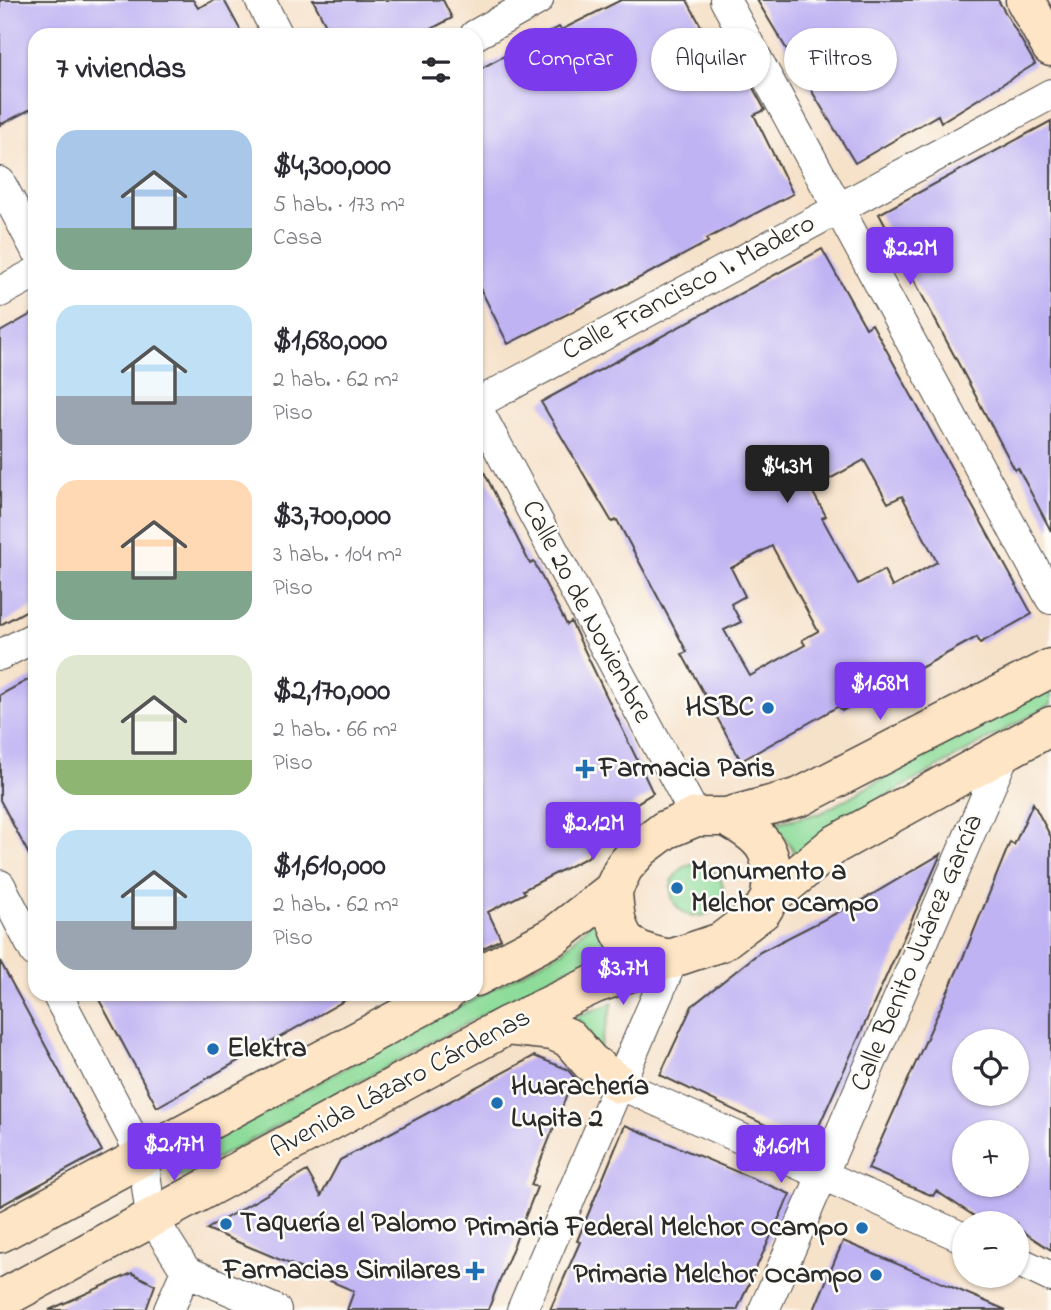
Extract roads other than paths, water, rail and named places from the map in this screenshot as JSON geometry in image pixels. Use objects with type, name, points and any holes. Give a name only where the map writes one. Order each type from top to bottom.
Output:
[{"type":"main road","points":[[1025,0],[1051,47]]},
{"type":"main road","name":"Avenida Lázaro Cárdenas","points":[[483,974],[554,936],[613,890],[624,867],[665,830],[800,797],[1051,668]]},
{"type":"main road","name":"Avenida Lázaro Cárdenas","points":[[0,1300],[506,1026],[595,984],[721,943],[762,911],[770,898],[834,845],[1051,726]]},
{"type":"main road","points":[[711,817],[762,839],[774,872],[770,898]]},
{"type":"main road","points":[[613,890],[614,920],[626,943],[642,954],[673,959]]},
{"type":"main road","name":"Avenida Lázaro Cárdenas","points":[[0,1233],[143,1158],[427,1001]]},
{"type":"main road","points":[[506,1026],[553,1031],[569,1038],[590,1062],[619,1084]]},
{"type":"street","points":[[260,0],[274,28]]},
{"type":"street","points":[[483,31],[538,0]]},
{"type":"street","points":[[725,0],[1051,598]]},
{"type":"street","name":"Calle Francisco I. Madero","points":[[483,401],[1051,94]]},
{"type":"street","points":[[0,182],[28,235]]},
{"type":"street","points":[[0,292],[28,277]]},
{"type":"street","name":"Calle 20 de Noviembre","points":[[483,417],[711,817]]},
{"type":"street","points":[[0,655],[28,641]]},
{"type":"street","name":"Calle Benito Juárez García","points":[[764,1310],[1006,750]]},
{"type":"street","points":[[0,885],[28,939]]},
{"type":"street","points":[[522,1310],[673,959]]},
{"type":"street","points":[[61,1001],[143,1158],[151,1216],[186,1272],[275,1310]]},
{"type":"street","points":[[619,1084],[952,1233]]},
{"type":"street","points":[[1029,1267],[1051,1277]]},
{"type":"street","points":[[169,1310],[186,1272]]},
{"type":"place","name":"HSBC","points":[[768,708]]},
{"type":"place","name":"Farmacia Paris","points":[[585,769]]},
{"type":"place","name":"Monumento a Melchor Ocampo","points":[[677,888]]},
{"type":"place","name":"Elektra","points":[[213,1049]]},
{"type":"place","name":"Huarachería Lupita 2","points":[[497,1103]]},
{"type":"place","name":"Taquería el Palomo","points":[[226,1224]]},
{"type":"place","name":"Primaria Federal Melchor Ocampo","points":[[862,1228]]},
{"type":"place","name":"Farmacias Similares","points":[[475,1271]]},
{"type":"place","name":"Primaria Melchor Ocampo","points":[[876,1275]]}]
